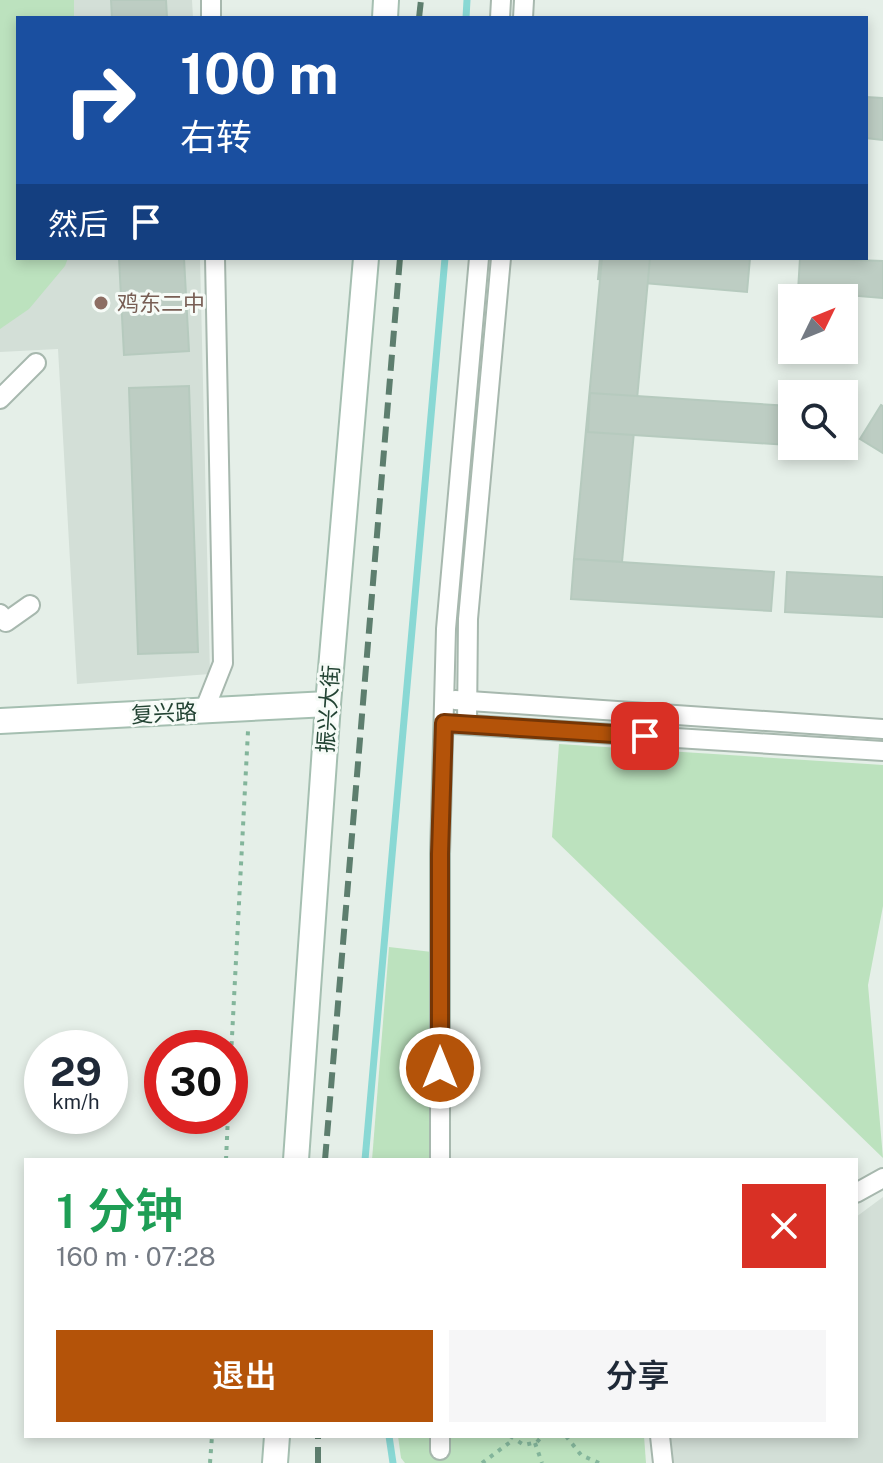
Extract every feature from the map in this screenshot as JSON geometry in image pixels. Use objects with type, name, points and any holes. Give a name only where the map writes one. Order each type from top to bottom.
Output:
[{"type":"street","points":[[204,711],[223,663],[215,260]]},
{"type":"street","name":"振兴大街","points":[[296,1158],[328,704],[366,260]]},
{"type":"street","points":[[440,1158],[440,854],[446,629],[479,260]]},
{"type":"street","points":[[467,724],[468,619],[501,260]]},
{"type":"street","points":[[0,399],[36,363]]},
{"type":"street","points":[[0,614],[6,622],[30,605]]},
{"type":"street","points":[[444,700],[883,729]]},
{"type":"street","name":"复兴路","points":[[0,721],[328,704]]},
{"type":"street","points":[[444,723],[883,751]]},
{"type":"street","points":[[858,1192],[883,1178]]},
{"type":"street","points":[[275,1463],[277,1438]]},
{"type":"street","points":[[660,1438],[663,1463]]},
{"type":"path","points":[[232,1030],[249,709]]},
{"type":"path","points":[[226,1158],[227,1134]]},
{"type":"path","points":[[210,1463],[212,1438]]},
{"type":"path","points":[[482,1463],[512,1438],[524,1445],[535,1443],[540,1438]]},
{"type":"path","points":[[568,1438],[581,1455],[599,1463]]},
{"type":"path","points":[[535,1443],[542,1463]]},
{"type":"shaded area","name":"鸡东二中","points":[[0,0],[192,0],[193,16],[16,16],[16,260],[200,260],[210,674],[77,684],[58,349],[0,352]]},
{"type":"shaded area","points":[[883,1197],[883,1463],[668,1463],[667,1438],[858,1438],[858,1216]]},
{"type":"green space","points":[[0,0],[74,0],[74,16],[16,16],[16,260],[67,260],[29,309],[0,329]]},
{"type":"green space","points":[[559,744],[883,765],[883,906],[868,985],[883,1158],[552,837]]},
{"type":"green space","points":[[389,947],[432,952],[429,1158],[372,1158]]},
{"type":"green space","points":[[398,1438],[644,1438],[646,1463],[405,1463],[401,1458]]},
{"type":"building","points":[[111,0],[166,0],[167,16],[112,16]]},
{"type":"building","points":[[868,97],[883,98],[883,140],[868,138]]},
{"type":"building","points":[[119,260],[184,260],[189,351],[124,355]]},
{"type":"building","points":[[600,260],[750,260],[747,292],[598,279]]},
{"type":"building","points":[[602,260],[650,260],[622,562],[574,559]]},
{"type":"building","points":[[800,260],[883,261],[883,298],[858,296],[858,284],[798,284]]},
{"type":"building","points":[[189,386],[198,652],[138,654],[129,388]]},
{"type":"building","points":[[590,393],[778,405],[778,444],[588,432]]},
{"type":"building","points":[[883,406],[883,453],[860,439]]},
{"type":"building","points":[[574,559],[774,572],[771,611],[571,599]]},
{"type":"building","points":[[787,572],[883,577],[883,617],[785,612]]},
{"type":"waterway","points":[[466,16],[467,0]]},
{"type":"waterway","points":[[365,1158],[445,260]]},
{"type":"waterway","points":[[389,1438],[393,1463]]},
{"type":"railway","points":[[419,16],[421,0]]},
{"type":"railway","points":[[325,1158],[400,260]]},
{"type":"railway","points":[[318,1438],[318,1463]]},
{"type":"place","name":"鸡东二中","points":[[101,303]]},
{"type":"route","points":[[440,1068],[440,854],[444,723],[645,736]]}]
